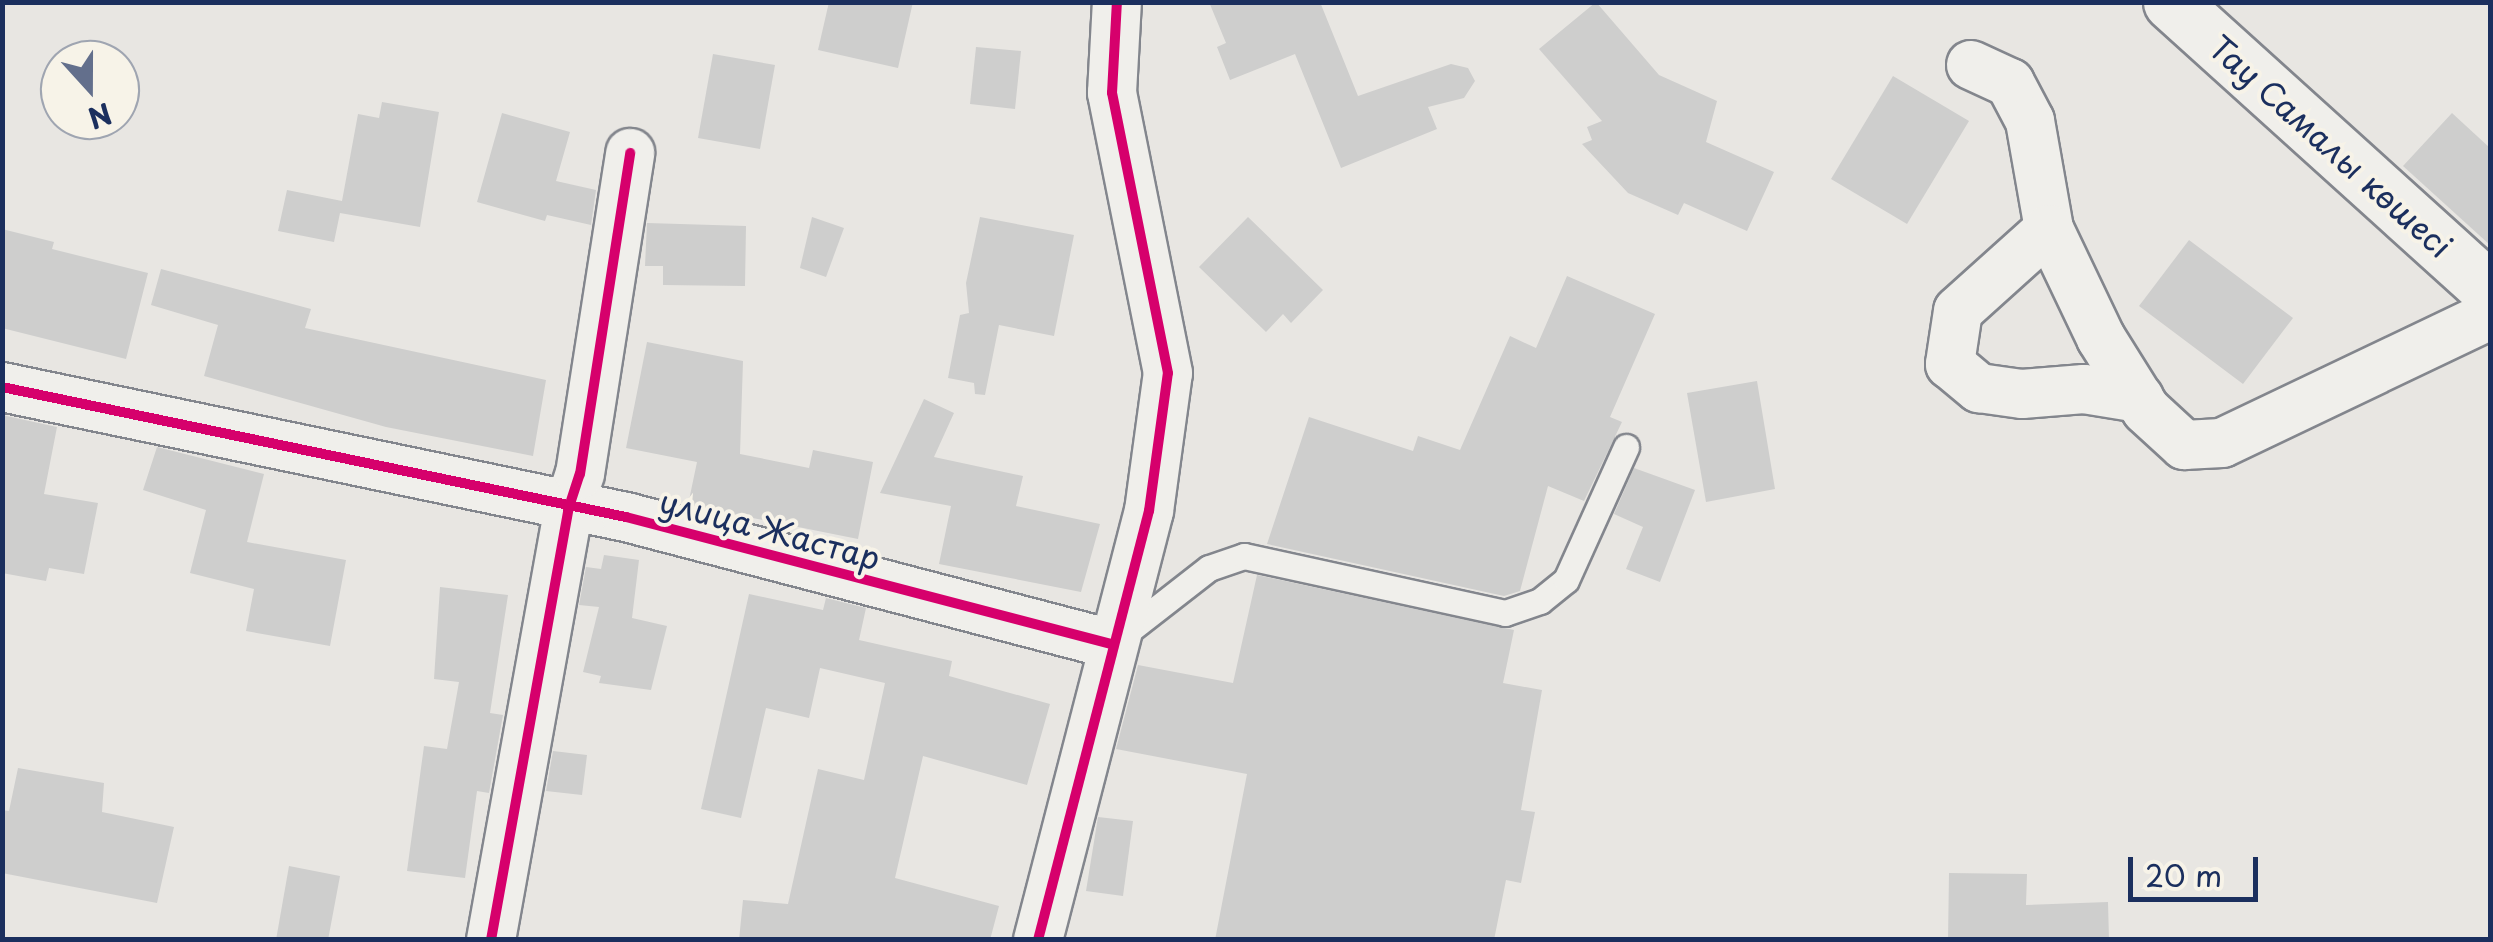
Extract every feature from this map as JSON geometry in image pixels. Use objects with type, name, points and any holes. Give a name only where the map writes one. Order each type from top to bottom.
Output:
[{"type":"street","points":[[1038,940],[1111,644],[1149,512],[1168,373],[1112,93],[1117,2]]},
{"type":"street","name":"Тау Самалы көшесі","points":[[2171,2],[2490,290]]},
{"type":"street","points":[[1971,65],[2010,82],[2030,121],[2049,230],[2139,398],[2184,445],[2222,443],[2490,315]]},
{"type":"street","points":[[492,940],[568,510],[580,474],[630,153]]},
{"type":"street","points":[[2049,230],[1958,311],[1950,364],[1979,388],[2022,394],[2084,389],[2139,398]]},
{"type":"street","name":"улица Жастар","points":[[2,387],[568,510],[626,518],[1111,644]]},
{"type":"lane","points":[[1111,644],[1209,568],[1244,556],[1505,613],[1540,602],[1566,580],[1626,447]]},
{"type":"building","points":[[829,2],[913,2],[898,68],[818,50]]},
{"type":"building","points":[[1209,2],[1320,2],[1358,96],[1451,64],[1468,68],[1475,81],[1464,98],[1428,107],[1437,129],[1341,168],[1295,54],[1230,80],[1217,47],[1226,43]]},
{"type":"building","points":[[1596,2],[1659,75],[1717,101],[1706,142],[1774,172],[1747,231],[1684,203],[1678,215],[1628,193],[1582,144],[1592,140],[1587,127],[1602,121],[1539,49]]},
{"type":"building","points":[[976,47],[1021,51],[1015,109],[970,104]]},
{"type":"building","points":[[713,54],[775,65],[760,149],[698,138]]},
{"type":"building","points":[[1893,76],[1969,121],[1907,224],[1831,179]]},
{"type":"building","points":[[382,102],[439,112],[420,227],[340,213],[334,242],[278,231],[287,190],[342,201],[358,114],[379,118]]},
{"type":"building","points":[[502,113],[570,132],[556,181],[596,190],[591,225],[547,215],[545,221],[477,202]]},
{"type":"building","points":[[2452,113],[2490,148],[2490,245],[2403,166]]},
{"type":"building","points":[[812,217],[844,228],[826,277],[800,268]]},
{"type":"building","points":[[980,217],[1074,235],[1054,336],[999,325],[985,395],[975,394],[974,383],[948,378],[960,315],[969,313],[966,283]]},
{"type":"building","points":[[1248,217],[1323,290],[1291,323],[1283,314],[1266,332],[1199,267]]},
{"type":"building","points":[[647,223],[746,226],[745,286],[663,285],[663,266],[645,266]]},
{"type":"building","points":[[2,229],[54,242],[52,249],[148,273],[126,359],[2,328]]},
{"type":"building","points":[[2189,240],[2293,318],[2243,384],[2139,306]]},
{"type":"building","points":[[161,269],[311,309],[305,328],[546,380],[533,456],[386,427],[204,376],[218,325],[151,305]]},
{"type":"building","points":[[1567,276],[1655,314],[1610,417],[1622,422],[1584,501],[1548,486],[1520,591],[1504,596],[1267,544],[1309,417],[1413,451],[1418,436],[1460,450],[1510,336],[1536,348]]},
{"type":"building","points":[[647,342],[743,361],[740,454],[809,468],[813,450],[873,462],[858,539],[688,505],[697,462],[626,448]]},
{"type":"building","points":[[1757,381],[1775,489],[1706,502],[1687,393]]},
{"type":"building","points":[[924,399],[954,413],[934,457],[1023,476],[1016,506],[1100,524],[1081,592],[939,564],[951,506],[880,493]]},
{"type":"building","points":[[2,415],[57,427],[44,494],[98,503],[84,574],[49,568],[46,581],[2,573]]},
{"type":"building","points":[[157,447],[264,474],[247,542],[346,560],[330,646],[246,631],[254,589],[190,573],[206,510],[143,490]]},
{"type":"building","points":[[1634,468],[1695,490],[1660,582],[1626,569],[1643,527],[1614,514]]},
{"type":"building","points":[[604,555],[639,560],[632,618],[667,626],[651,690],[599,683],[601,676],[583,672],[599,607],[579,605],[586,567],[601,569]]},
{"type":"building","points":[[1257,575],[1514,630],[1503,683],[1542,690],[1521,810],[1535,812],[1521,883],[1506,880],[1494,940],[1215,940],[1247,774],[1116,749],[1138,665],[1233,683]]},
{"type":"building","points":[[440,587],[508,595],[490,713],[503,715],[489,793],[477,791],[465,878],[407,871],[424,746],[447,749],[459,682],[434,679]]},
{"type":"building","points":[[749,594],[823,610],[826,598],[866,608],[859,640],[952,661],[949,676],[1050,704],[1027,785],[923,756],[895,878],[999,906],[990,940],[739,940],[743,900],[788,904],[818,769],[864,780],[885,683],[820,668],[809,718],[766,708],[741,818],[701,809]]},
{"type":"building","points":[[553,751],[587,755],[582,795],[546,791]]},
{"type":"building","points":[[18,768],[104,783],[102,812],[174,827],[157,903],[2,873],[2,810],[9,811]]},
{"type":"building","points":[[1098,817],[1133,821],[1123,896],[1086,891]]},
{"type":"building","points":[[289,866],[340,876],[328,940],[276,940]]},
{"type":"building","points":[[1949,873],[2027,874],[2026,905],[2108,902],[2109,940],[1948,940]]},
{"type":"cycle path","points":[[1038,940],[1149,511],[1168,373],[1112,93],[1117,2]]},
{"type":"cycle path","points":[[491,940],[568,510],[580,474],[630,153]]},
{"type":"cycle path","points":[[2,387],[626,517],[1111,644]]}]
